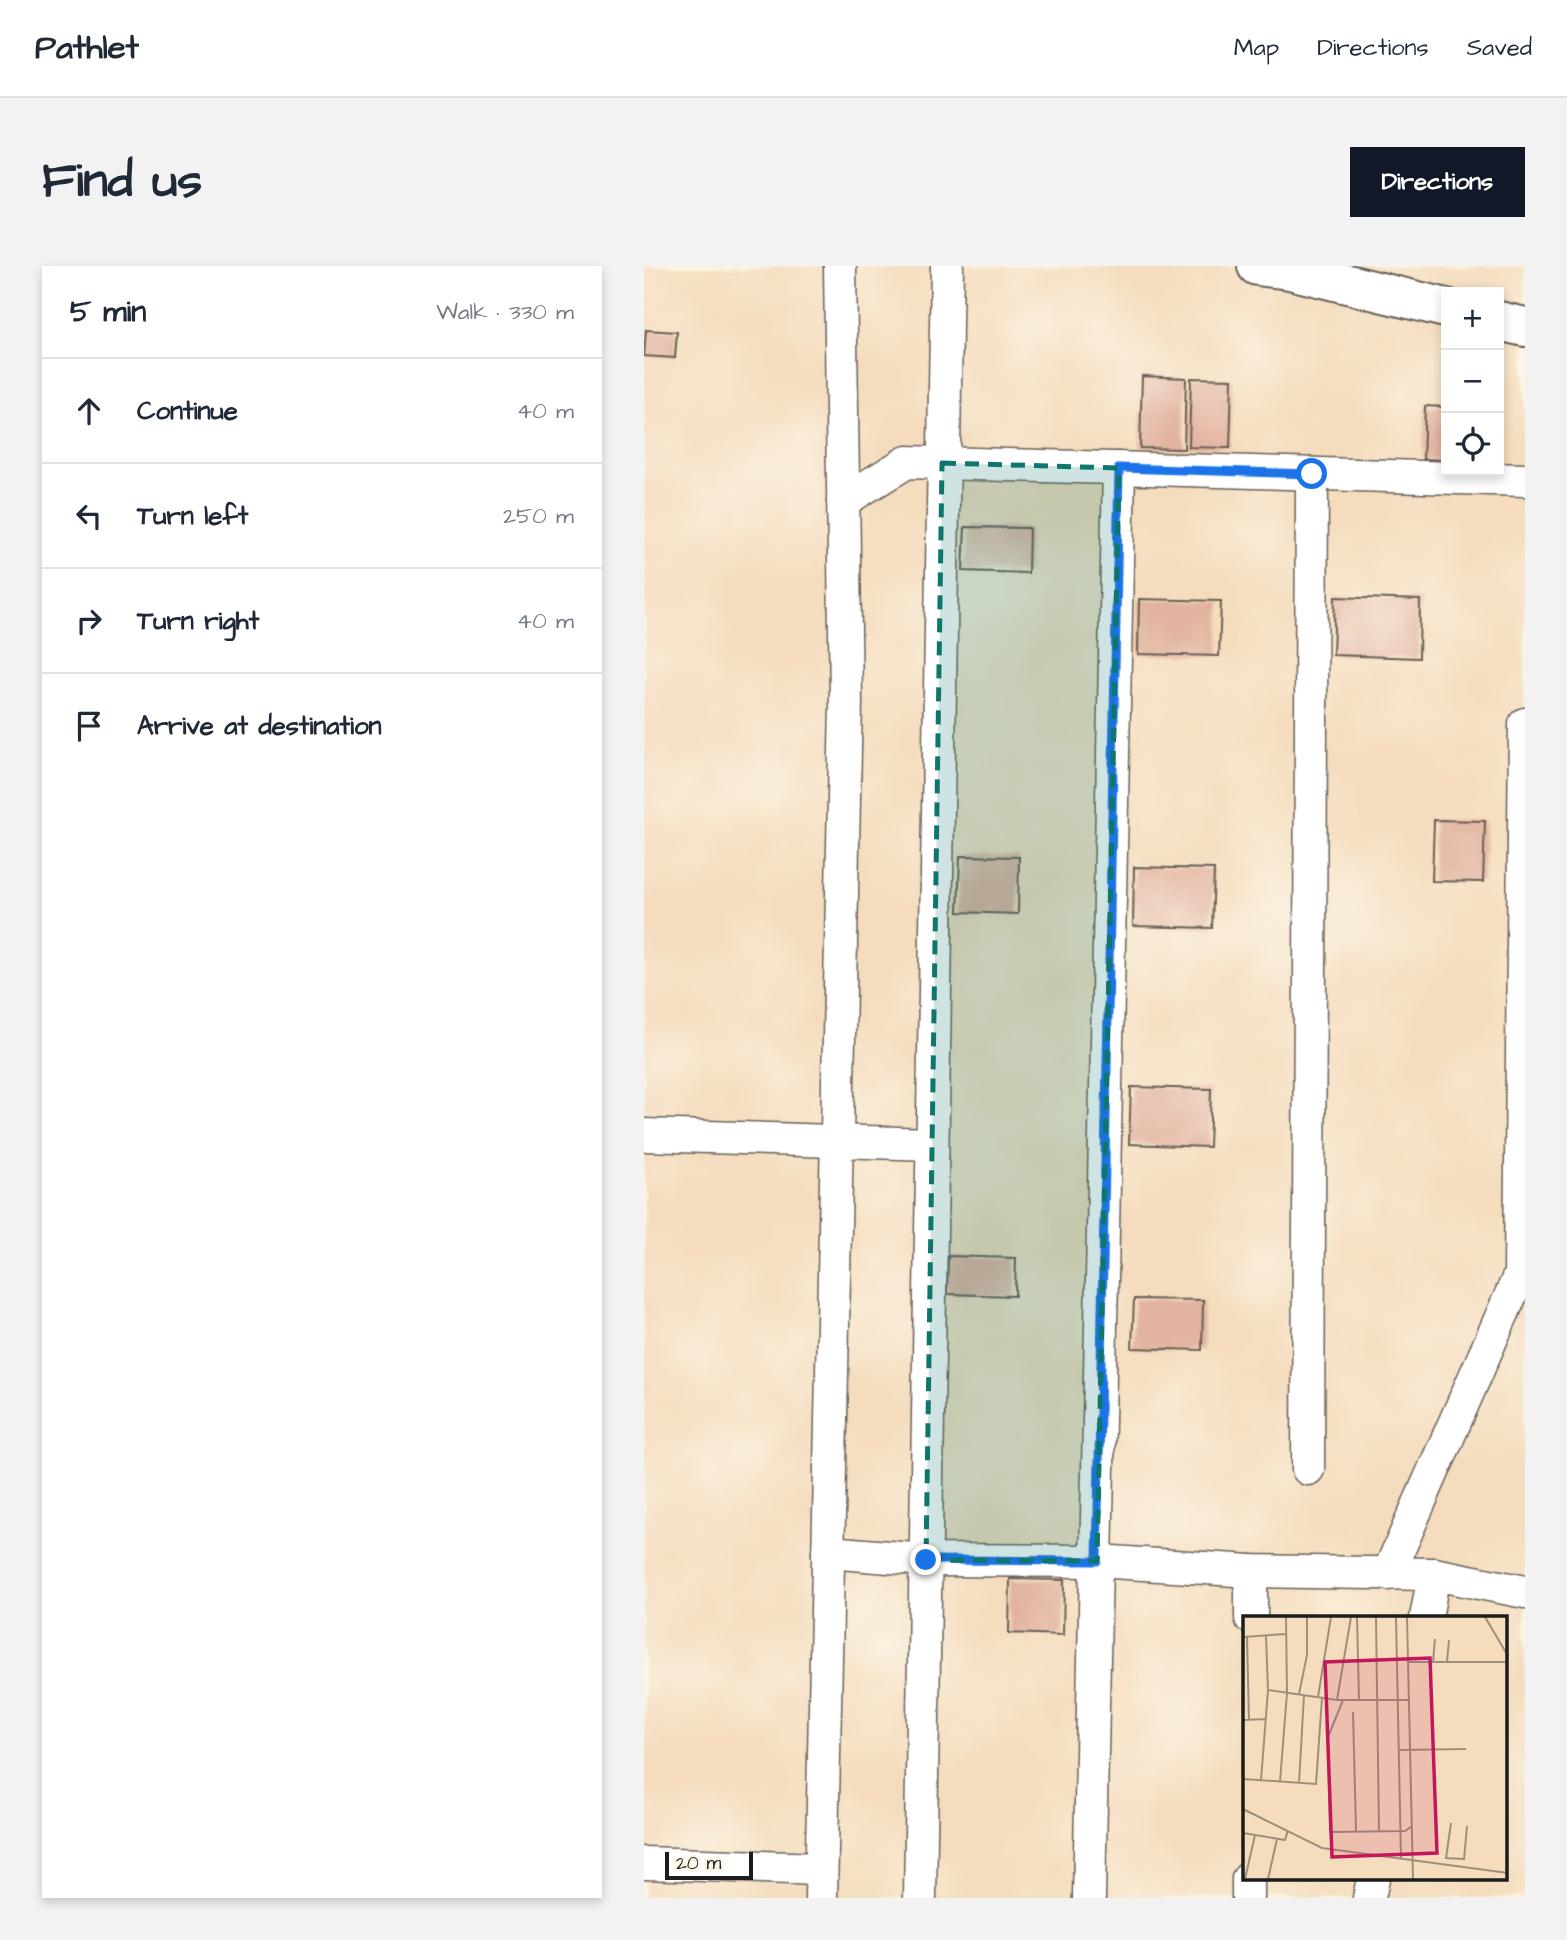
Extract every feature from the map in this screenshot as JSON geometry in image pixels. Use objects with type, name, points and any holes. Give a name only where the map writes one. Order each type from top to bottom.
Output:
[{"type":"street","points":[[644,1863],[821,1883],[846,702],[840,266]]},
{"type":"street","points":[[920,1898],[947,266]]},
{"type":"street","points":[[1257,266],[1290,270],[1441,307]]},
{"type":"street","points":[[1504,322],[1525,327]]},
{"type":"street","points":[[843,501],[907,462],[1525,480]]},
{"type":"street","points":[[1089,1898],[1119,468]]},
{"type":"street","points":[[1308,1469],[1312,474]]},
{"type":"street","points":[[1388,1574],[1520,1274],[1525,724]]},
{"type":"street","points":[[644,1135],[932,1144]]},
{"type":"street","points":[[828,1552],[926,1560],[1097,1561],[1251,1572],[1434,1574],[1525,1592]]},
{"type":"street","points":[[1251,1572],[1251,1616]]},
{"type":"street","points":[[1426,1616],[1434,1574]]},
{"type":"highlighted area","points":[[942,463],[1119,468],[1097,1561],[926,1560]]},
{"type":"building","points":[[646,330],[677,332],[675,358],[644,356]]},
{"type":"building","points":[[1142,376],[1186,378],[1184,449],[1140,448]]},
{"type":"building","points":[[1191,378],[1232,379],[1230,448],[1189,447]]},
{"type":"building","points":[[1425,406],[1441,407],[1441,460],[1423,459]]},
{"type":"building","points":[[965,527],[1029,528],[1028,573],[963,571]]},
{"type":"building","points":[[1335,597],[1420,600],[1419,658],[1333,655]]},
{"type":"building","points":[[1139,599],[1221,601],[1219,656],[1138,654]]},
{"type":"building","points":[[1434,820],[1485,821],[1483,882],[1432,881]]},
{"type":"building","points":[[960,856],[1019,857],[1018,914],[958,912]]},
{"type":"building","points":[[1134,867],[1214,869],[1212,928],[1133,926]]},
{"type":"building","points":[[1131,1087],[1211,1089],[1209,1147],[1129,1144]]},
{"type":"building","points":[[948,1256],[1016,1258],[1015,1296],[947,1294]]},
{"type":"building","points":[[1134,1299],[1203,1300],[1202,1350],[1132,1348]]},
{"type":"building","points":[[1010,1579],[1064,1580],[1063,1635],[1009,1633]]},
{"type":"route","points":[[926,1560],[1097,1561],[1119,468],[1312,474]]}]
